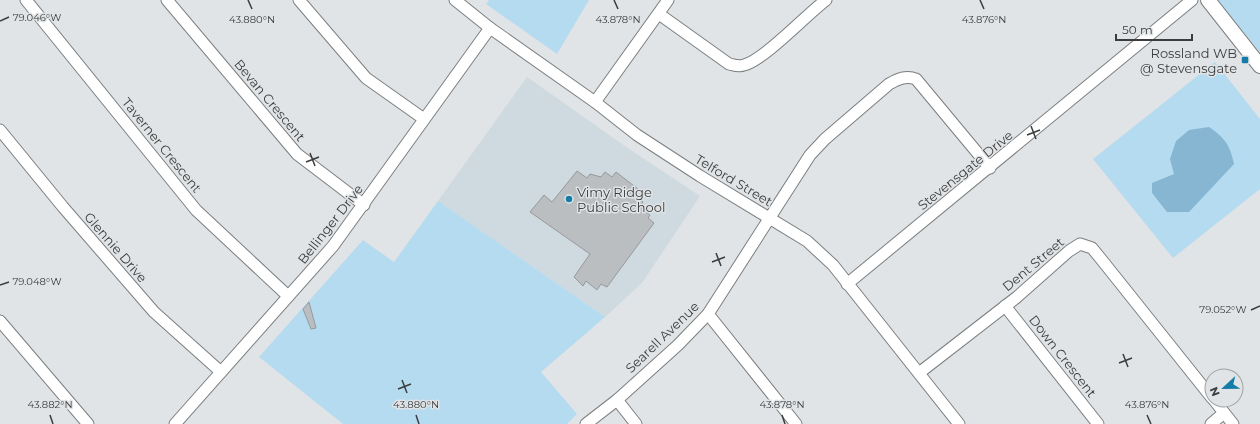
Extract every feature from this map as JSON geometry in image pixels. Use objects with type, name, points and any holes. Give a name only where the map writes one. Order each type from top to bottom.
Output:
[{"type":"main road","points":[[1208,0],[1260,66]]},
{"type":"street","name":"Taverner Crescent","points":[[26,0],[196,210],[288,296]]},
{"type":"street","name":"Bevan Crescent","points":[[167,0],[297,154],[364,205]]},
{"type":"street","points":[[300,0],[366,78],[424,119]]},
{"type":"street","name":"Telford Street","points":[[455,0],[490,28],[595,102],[637,135],[700,176],[807,241],[819,252],[847,284],[959,424]]},
{"type":"street","points":[[595,102],[668,0]]},
{"type":"street","points":[[659,14],[729,64],[740,66],[746,65],[762,54],[826,0]]},
{"type":"street","name":"Stevensgate Drive","points":[[847,284],[990,168],[1192,0]]},
{"type":"street","name":"Bellinger Drive","points":[[175,424],[333,246],[490,28]]},
{"type":"street","name":"Searell Avenue","points":[[586,424],[616,400],[678,345],[708,314],[810,155],[826,138],[889,84],[900,78],[910,77],[916,79],[990,168]]},
{"type":"street","name":"Glennie Drive","points":[[0,130],[68,213],[149,306],[221,372]]},
{"type":"street","name":"Dent Street","points":[[919,374],[1005,306],[1069,251],[1080,244],[1092,248],[1204,388]]},
{"type":"street","name":"Down Crescent","points":[[1005,306],[1098,424]]},
{"type":"street","points":[[708,314],[796,424]]},
{"type":"street","points":[[0,321],[88,424]]},
{"type":"street","points":[[616,400],[636,424]]},
{"type":"street","name":"Dent Street","points":[[1221,408],[1233,424]]},
{"type":"street","points":[[1211,424],[1224,412]]},
{"type":"shaded area","points":[[489,0],[589,0],[557,54],[486,4]]},
{"type":"shaded area","points":[[1217,0],[1260,0],[1260,52]]},
{"type":"shaded area","points":[[1215,62],[1260,119],[1260,189],[1173,258],[1093,159]]},
{"type":"shaded area","name":"Vimy Ridge Public School","points":[[527,77],[629,149],[700,196],[642,283],[605,317],[438,201]]},
{"type":"shaded area","points":[[1209,127],[1226,142],[1231,152],[1234,164],[1189,212],[1167,212],[1152,193],[1152,183],[1174,174],[1170,159],[1176,141],[1189,130]]},
{"type":"shaded area","points":[[438,201],[605,317],[541,372],[577,414],[567,424],[343,424],[259,357],[363,240],[394,262]]},
{"type":"building","points":[[577,171],[587,178],[590,174],[601,177],[605,172],[612,177],[616,172],[638,189],[634,195],[643,202],[640,207],[650,215],[648,218],[654,223],[607,287],[601,284],[597,290],[586,281],[583,286],[574,277],[590,254],[530,212],[544,195],[552,202]]},
{"type":"building","points":[[309,302],[316,328],[311,329],[303,309]]},
{"type":"place","name":"Rossland WB @ Stevensgate","points":[[1245,60]]},
{"type":"place","name":"Vimy Ridge Public School","points":[[569,199]]}]
